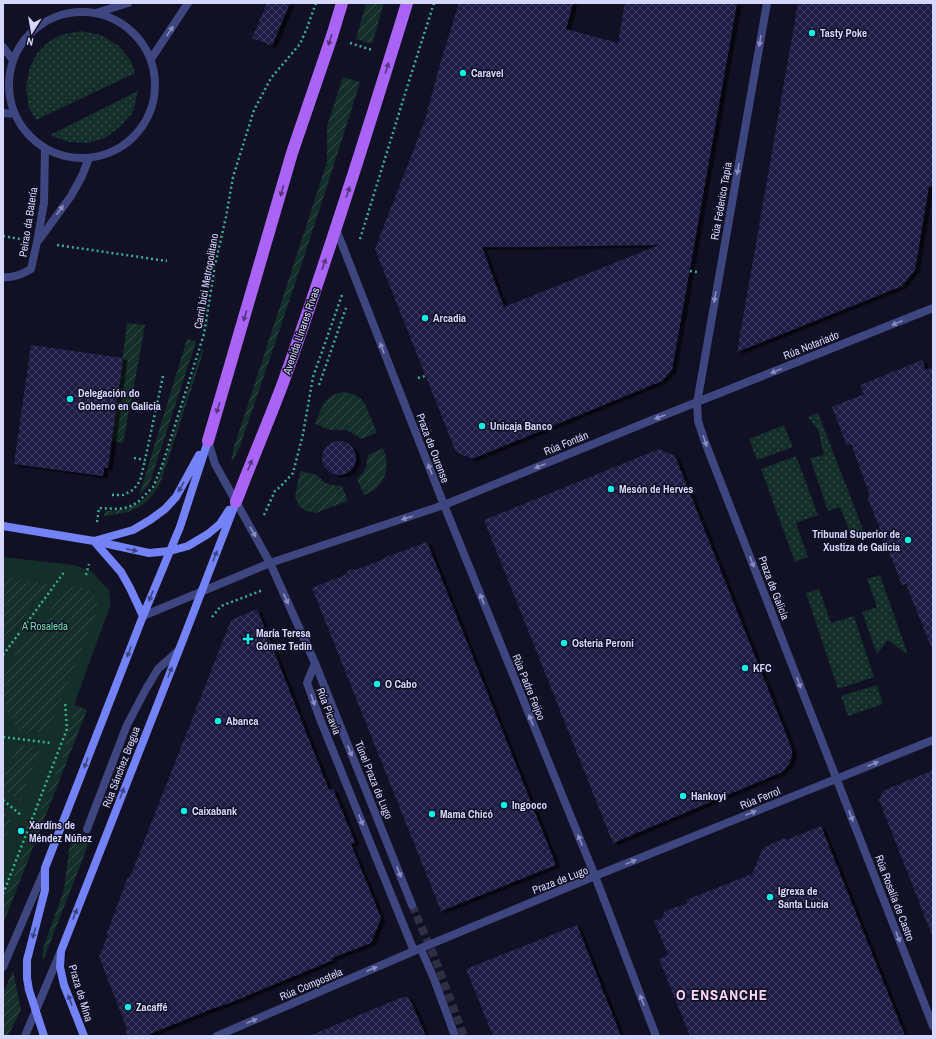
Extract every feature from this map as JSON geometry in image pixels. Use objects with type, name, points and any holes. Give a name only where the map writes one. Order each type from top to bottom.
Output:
[{"type":"main road","points":[[44,1036],[29,990],[27,960],[45,890],[45,868],[143,616],[180,527],[208,441],[292,153],[342,3]]},
{"type":"main road","name":"Avenida Linares Rivas","points":[[3,526],[94,541],[149,554],[170,551],[188,546],[208,534],[220,524],[236,502],[282,385],[336,229],[407,3]]},
{"type":"main road","points":[[143,616],[121,572],[94,541],[132,530],[150,520],[165,508],[176,497],[208,441]]},
{"type":"main road","points":[[201,592],[236,502]]},
{"type":"main road","name":"Rúa Sánchez Bregua","points":[[61,950],[201,592]]},
{"type":"main road","name":"Praza de Mina","points":[[61,950],[60,967],[64,985],[84,1036]]},
{"type":"street","points":[[96,13],[128,3]]},
{"type":"street","points":[[151,59],[188,3]]},
{"type":"street","name":"Rúa Federico Tapia","points":[[697,403],[767,3]]},
{"type":"street","points":[[75,12],[96,13],[119,22],[138,38],[151,59],[154,68],[155,91],[151,111],[141,128],[127,143],[109,153],[89,158],[66,156],[45,148],[27,133],[15,114],[6,81],[7,69],[23,41],[37,27],[55,16],[75,12]]},
{"type":"street","points":[[3,48],[13,60]]},
{"type":"street","points":[[3,113],[15,114]]},
{"type":"street","name":"Peirao da Batería","points":[[3,277],[11,278],[23,274],[31,269],[44,196],[45,148]]},
{"type":"street","points":[[37,242],[70,196],[82,176],[89,158]]},
{"type":"street","name":"Praza de Ourense","points":[[336,229],[444,505]]},
{"type":"street","name":"Rúa Notariado","points":[[697,403],[933,308]]},
{"type":"street","name":"Rúa Fontán","points":[[444,505],[697,403]]},
{"type":"street","name":"Praza de Galicia","points":[[697,403],[698,421],[705,442],[837,779]]},
{"type":"street","points":[[208,441],[215,464],[270,563],[315,663]]},
{"type":"street","points":[[143,616],[270,563],[444,505]]},
{"type":"street","name":"Rúa Padre Feijoo","points":[[444,505],[595,876]]},
{"type":"street","points":[[87,829],[128,724],[158,669],[179,650]]},
{"type":"street","name":"Túnel Praza de Lugo","points":[[315,663],[412,905]]},
{"type":"street","name":"Rúa Picavia","points":[[315,663],[307,684],[322,726],[417,950]]},
{"type":"street","name":"Rúa Ferrol","points":[[595,876],[933,740]]},
{"type":"street","name":"Rúa Rosalía de Castro","points":[[837,779],[933,1026]]},
{"type":"street","points":[[3,967],[45,868]]},
{"type":"street","name":"Praza de Lugo","points":[[417,950],[595,876],[656,1036]]},
{"type":"street","name":"Praza de Mina","points":[[25,1036],[61,950]]},
{"type":"street","points":[[417,950],[434,979],[455,1036]]},
{"type":"street","name":"Rúa Compostela","points":[[217,1036],[417,950]]},
{"type":"path","name":"Carril bici Metropolitano","points":[[99,508],[118,509],[129,507],[138,502],[153,487],[162,466],[204,334],[215,265],[233,177],[254,110],[271,78],[300,44],[316,3]]},
{"type":"path","points":[[307,28],[414,64]]},
{"type":"path","points":[[3,236],[167,261]]},
{"type":"path","points":[[690,271],[697,272]]},
{"type":"path","points":[[319,385],[346,308]]},
{"type":"path","points":[[112,495],[123,495],[133,490],[140,481],[163,376]]},
{"type":"path","points":[[418,378],[425,376]]},
{"type":"path","points":[[134,458],[145,460]]},
{"type":"path","points":[[3,655],[65,571]]},
{"type":"path","points":[[3,894],[67,729],[65,702]]},
{"type":"path","points":[[3,737],[50,742]]},
{"type":"path","points":[[3,800],[22,816]]},
{"type":"green space","points":[[366,3],[384,3],[372,44],[356,39]]},
{"type":"green space","points":[[81,31],[101,35],[119,46],[131,61],[135,73],[36,120],[28,106],[26,85],[30,67],[37,53],[47,43],[60,35]]},
{"type":"green space","points":[[343,77],[360,82],[316,220],[239,449],[231,463],[234,447],[327,162],[327,126]]},
{"type":"green space","points":[[138,91],[133,112],[121,126],[105,138],[87,143],[68,142],[50,135]]},
{"type":"green space","points":[[127,323],[145,325],[123,443],[112,441]]},
{"type":"green space","points":[[187,339],[196,342],[149,485],[139,496]]},
{"type":"green space","points":[[202,349],[204,350],[161,481],[156,490],[145,503],[138,508],[123,513],[104,516],[105,511],[120,510],[135,505],[152,491],[161,473]]},
{"type":"green space","points":[[345,392],[356,396],[363,401],[377,433],[361,439],[346,430],[331,430],[315,424],[325,402],[332,395]]},
{"type":"green space","points":[[818,413],[866,537],[853,541],[840,507],[828,511],[810,458],[824,455],[818,430],[808,417]]},
{"type":"green space","points":[[784,425],[793,447],[757,460],[749,439]]},
{"type":"green space","points":[[383,448],[387,465],[383,481],[373,491],[364,495],[357,479],[365,468],[368,455]]},
{"type":"green space","points":[[796,456],[818,515],[796,523],[808,557],[795,562],[761,469]]},
{"type":"green space","points":[[300,471],[317,475],[324,482],[329,484],[342,486],[348,501],[316,513],[306,511],[299,506],[295,497]]},
{"type":"green space","name":"Xardíns de Méndez Núñez","points":[[3,557],[74,565],[91,571],[109,590],[111,604],[74,705],[87,710],[3,924]]},
{"type":"green space","points":[[880,575],[908,655],[888,640],[877,654],[862,612],[877,607],[867,579]]},
{"type":"green space","points":[[3,577],[50,584],[3,643]]},
{"type":"green space","name":"A Rosaleda","points":[[69,586],[86,588],[95,596],[99,606],[48,732],[17,731],[3,700],[3,670]]},
{"type":"green space","points":[[819,589],[831,623],[854,616],[874,677],[838,689],[806,593]]},
{"type":"green space","points":[[877,685],[883,704],[848,716],[841,696]]},
{"type":"green space","points":[[74,705],[87,710],[3,924],[3,902],[63,756]]},
{"type":"green space","points":[[17,744],[40,748],[20,802],[3,788],[3,779]]},
{"type":"green space","points":[[3,811],[12,821],[3,843]]},
{"type":"green space","points":[[74,834],[90,840],[43,961],[43,948],[64,890],[69,850]]},
{"type":"green space","points":[[13,971],[21,1010],[8,1036],[3,1036],[3,993]]},
{"type":"building","points":[[267,3],[290,3],[272,46],[252,38]]},
{"type":"building","points":[[459,3],[573,3],[566,29],[618,43],[625,3],[737,3],[672,370],[662,381],[472,459],[456,452],[375,249],[424,123]],"holes":[[[659,245],[504,307],[482,247]]]},
{"type":"building","points":[[798,3],[933,3],[933,187],[929,186],[915,270],[902,286],[737,352]]},
{"type":"building","name":"Delegación do Goberno en Galicia","points":[[31,345],[123,358],[108,468],[104,468],[103,476],[14,464]]},
{"type":"building","name":"Tribunal Superior de Xustiza de Galicia","points":[[922,360],[926,370],[933,367],[933,649],[906,584],[902,585],[867,496],[870,495],[851,444],[847,446],[832,407],[864,394],[860,385]]},
{"type":"building","points":[[336,441],[342,441],[351,446],[355,452],[355,464],[351,470],[342,475],[336,475],[327,470],[322,461],[322,455],[327,446]]},
{"type":"building","points":[[659,449],[675,456],[788,739],[792,750],[792,756],[789,764],[782,772],[613,843],[484,520]]},
{"type":"building","points":[[427,542],[556,865],[441,911],[312,588],[347,574],[348,570],[358,569]]},
{"type":"building","points":[[257,609],[329,790],[333,789],[355,842],[351,844],[381,918],[371,943],[332,958],[333,960],[232,1002],[150,1034],[149,1036],[127,1036],[125,1023],[99,957],[128,877],[130,877],[231,620]]},
{"type":"building","points":[[933,770],[932,935],[879,800],[881,794],[885,790]]},
{"type":"building","points":[[821,826],[905,1036],[690,1036],[659,959],[668,955],[654,921],[662,918],[665,911],[688,903],[686,900],[752,874],[763,848],[784,838],[786,840]]},
{"type":"building","points":[[577,925],[621,1036],[493,1036],[466,969]]},
{"type":"building","points":[[408,997],[426,1036],[309,1036],[400,998]]},
{"type":"tunnel","points":[[412,905],[434,956],[464,1036]]},
{"type":"place","name":"Tasty Poke","points":[[812,33]]},
{"type":"place","name":"Caravel","points":[[463,73]]},
{"type":"place","name":"Arcadia","points":[[425,318]]},
{"type":"place","name":"Delegación do Goberno en Galicia","points":[[70,399]]},
{"type":"place","name":"Unicaja Banco","points":[[482,426]]},
{"type":"place","name":"Mesón de Herves","points":[[611,489]]},
{"type":"place","name":"Tribunal Superior de Xustiza de Galicia","points":[[908,540]]},
{"type":"place","name":"María Teresa Gómez Tedin","points":[[248,639]]},
{"type":"place","name":"Osteria Peroni","points":[[564,643]]},
{"type":"place","name":"KFC","points":[[745,668]]},
{"type":"place","name":"O Cabo","points":[[377,684]]},
{"type":"place","name":"Abanca","points":[[218,721]]},
{"type":"place","name":"Hankoyi","points":[[683,796]]},
{"type":"place","name":"Ingooco","points":[[504,805]]},
{"type":"place","name":"Caixabank","points":[[184,811]]},
{"type":"place","name":"Mama Chicó","points":[[432,814]]},
{"type":"place","name":"Xardíns de Méndez Núñez","points":[[21,831]]},
{"type":"place","name":"Igrexa de Santa Lucía","points":[[770,897]]},
{"type":"place","name":"Zacaffé","points":[[128,1007]]},
{"type":"district","name":"O ENSANCHE","points":[[722,994]]}]
